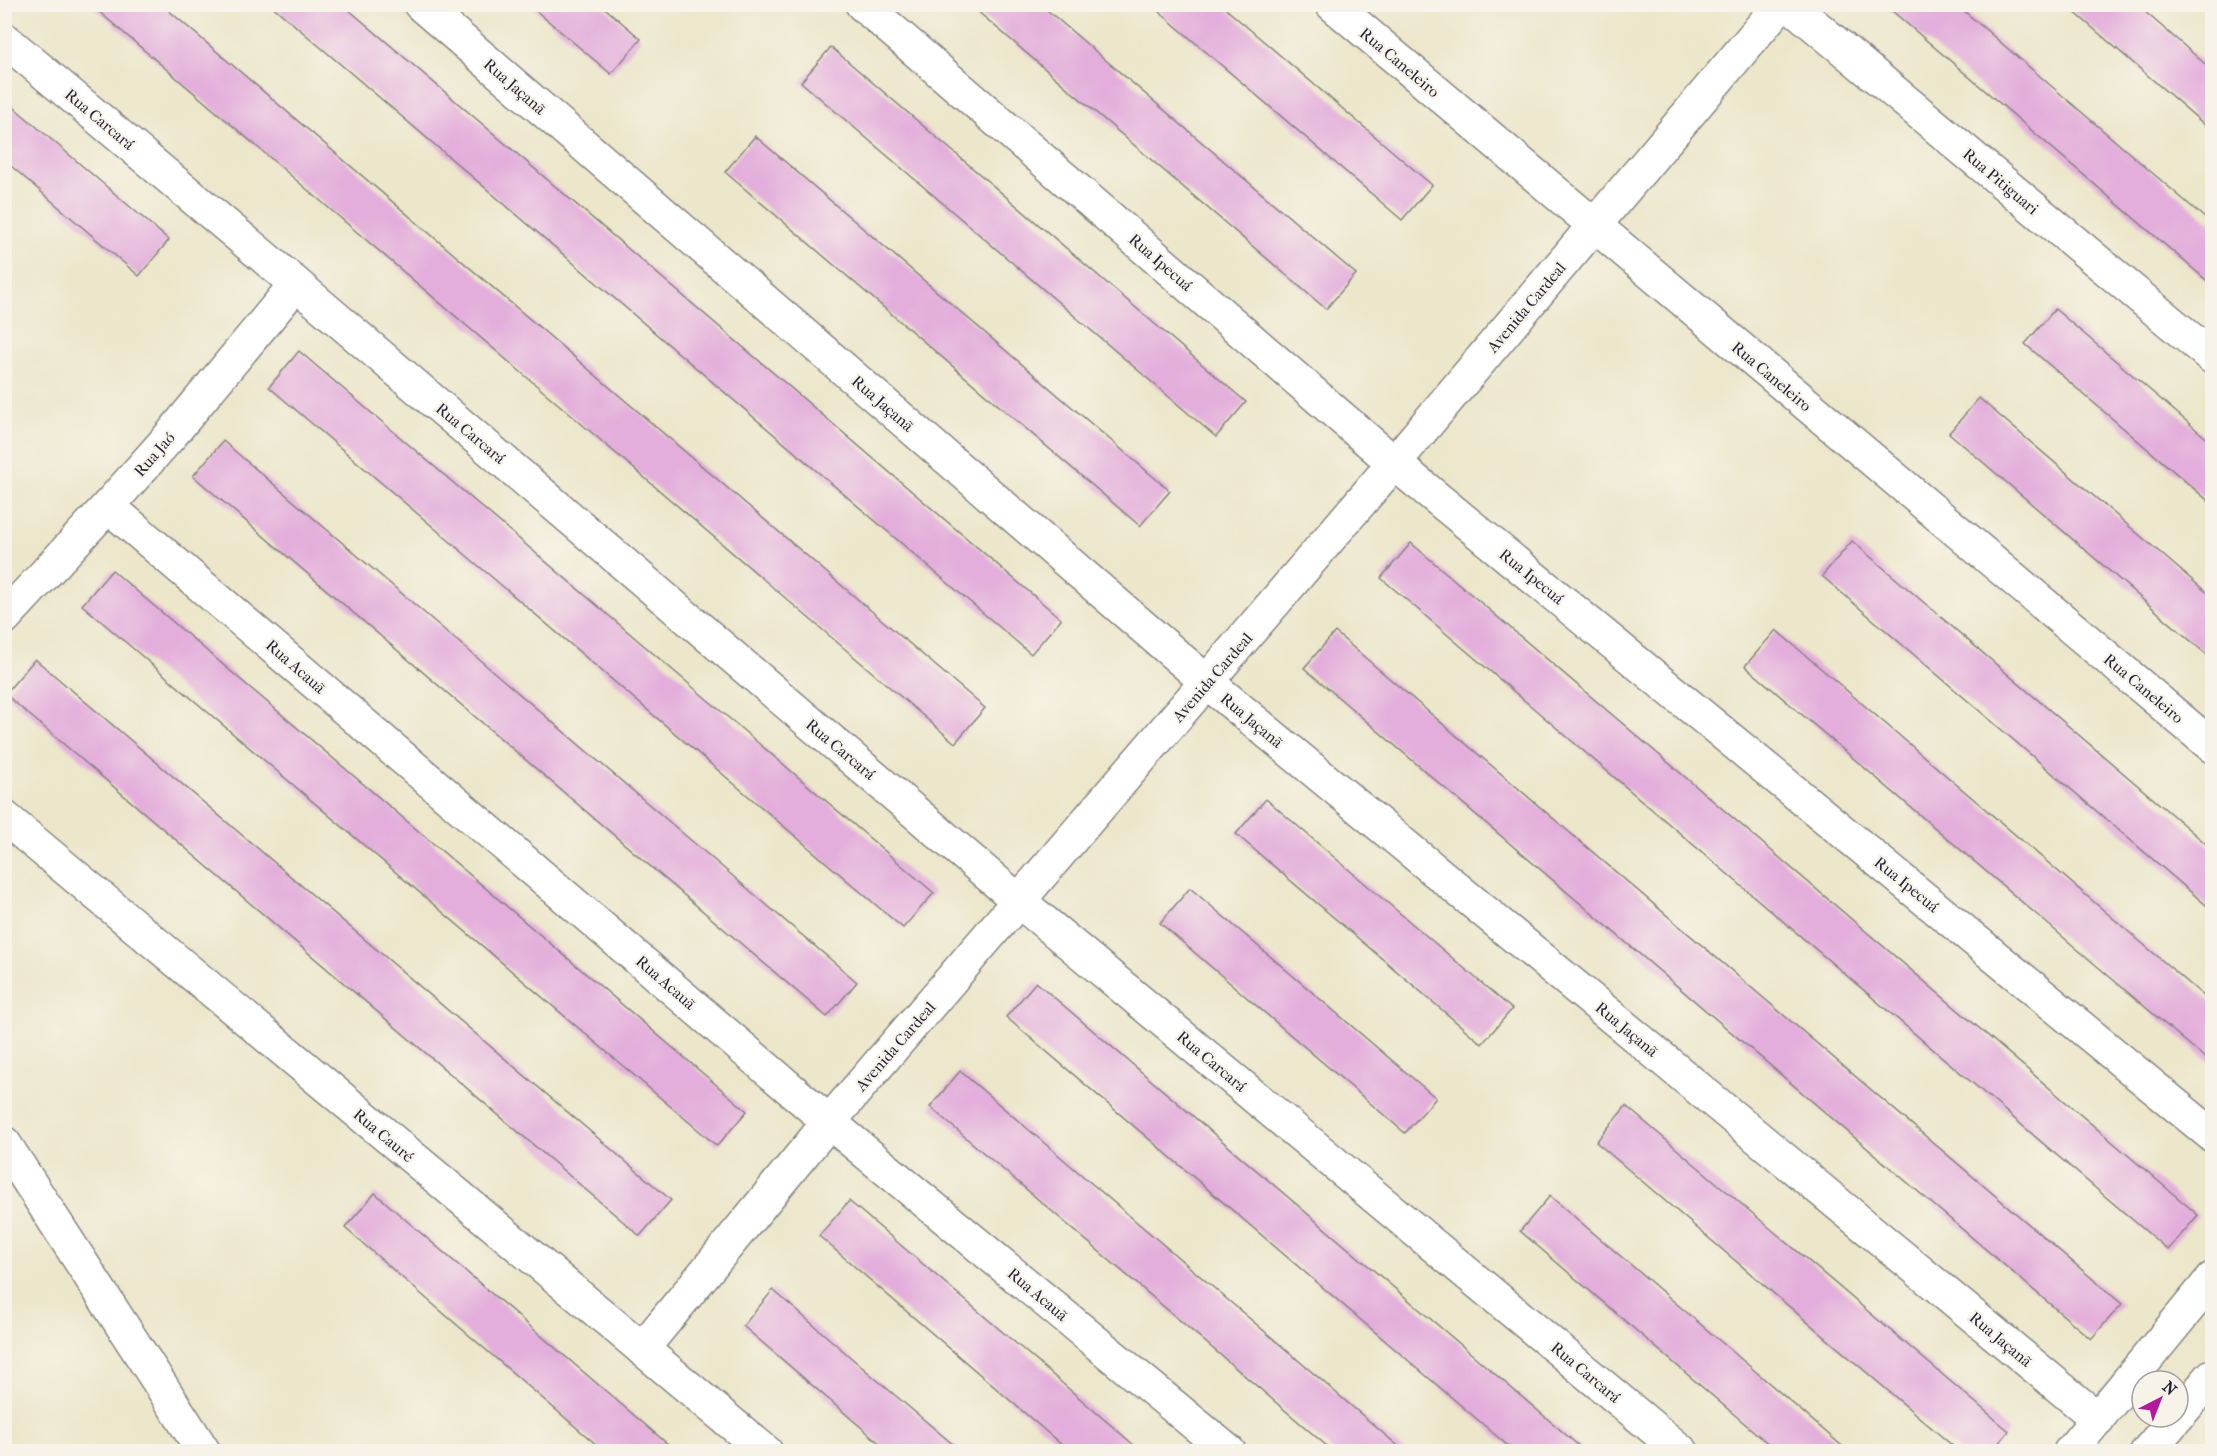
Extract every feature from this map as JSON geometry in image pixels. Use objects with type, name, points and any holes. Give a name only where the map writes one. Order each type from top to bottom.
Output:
[{"type":"street","name":"Rua Jaçanã","points":[[420,4],[1207,682],[2098,1419]]},
{"type":"street","name":"Rua Ipecuá","points":[[862,4],[1394,463],[2212,1135]]},
{"type":"street","name":"Rua Caneleiro","points":[[1332,4],[2212,746]]},
{"type":"street","name":"Avenida Cardeal","points":[[642,1349],[829,1122],[1394,463],[1781,4]]},
{"type":"street","name":"Rua Pitiguari","points":[[1789,4],[2212,357]]},
{"type":"street","name":"Rua Carcará","points":[[4,39],[296,284],[1019,901],[1682,1452]]},
{"type":"street","name":"Rua Jaó","points":[[4,618],[108,506],[296,284]]},
{"type":"street","name":"Rua Acauã","points":[[108,506],[829,1122],[1228,1452]]},
{"type":"street","name":"Rua Cauré","points":[[4,817],[766,1452]]},
{"type":"street","points":[[4,1143],[204,1452]]},
{"type":"street","points":[[2070,1452],[2212,1279]]},
{"type":"street","points":[[2190,1403],[2212,1376]]},
{"type":"street","points":[[2147,1452],[2167,1429]]},
{"type":"building","points":[[90,4],[161,4],[985,708],[955,743]]},
{"type":"building","points":[[270,4],[342,4],[1061,619],[1031,654]]},
{"type":"building","points":[[528,4],[600,4],[641,39],[611,74]]},
{"type":"building","points":[[969,4],[1040,4],[1356,274],[1326,309]]},
{"type":"building","points":[[1150,4],[1220,4],[1432,185],[1402,220]]},
{"type":"building","points":[[1884,4],[1956,4],[2212,224],[2212,285]]},
{"type":"building","points":[[2065,4],[2136,4],[2212,70],[2212,131]]},
{"type":"building","points":[[831,47],[1246,402],[1216,437],[801,82]]},
{"type":"building","points":[[4,99],[169,240],[139,276],[4,160]]},
{"type":"building","points":[[755,136],[1170,491],[1140,526],[725,172]]},
{"type":"building","points":[[2055,309],[2212,443],[2212,504],[2025,344]]},
{"type":"building","points":[[299,351],[934,893],[903,928],[269,387]]},
{"type":"building","points":[[1979,398],[2212,597],[2212,659],[1949,433]]},
{"type":"building","points":[[223,441],[857,982],[827,1017],[193,476]]},
{"type":"building","points":[[1852,541],[2212,849],[2212,910],[1822,576]]},
{"type":"building","points":[[1411,543],[2198,1215],[2168,1250],[1381,578]]},
{"type":"building","points":[[112,570],[747,1111],[717,1146],[82,605]]},
{"type":"building","points":[[1776,630],[2212,1003],[2212,1064],[1745,666]]},
{"type":"building","points":[[1335,632],[2122,1304],[2091,1339],[1304,668]]},
{"type":"building","points":[[35,659],[671,1200],[640,1236],[5,694]]},
{"type":"building","points":[[1266,799],[1512,1009],[1482,1044],[1236,834]]},
{"type":"building","points":[[1190,888],[1436,1098],[1405,1133],[1160,923]]},
{"type":"building","points":[[1036,982],[1586,1452],[1515,1452],[1006,1017]]},
{"type":"building","points":[[960,1071],[1405,1452],[1334,1452],[930,1107]]},
{"type":"building","points":[[1626,1106],[2009,1431],[1991,1452],[1960,1452],[1596,1142]]},
{"type":"building","points":[[375,1193],[677,1452],[605,1452],[345,1228]]},
{"type":"building","points":[[1550,1196],[1849,1452],[1778,1452],[1520,1231]]},
{"type":"building","points":[[849,1201],[1142,1452],[1070,1452],[819,1236]]},
{"type":"building","points":[[773,1290],[962,1452],[890,1452],[743,1326]]}]
